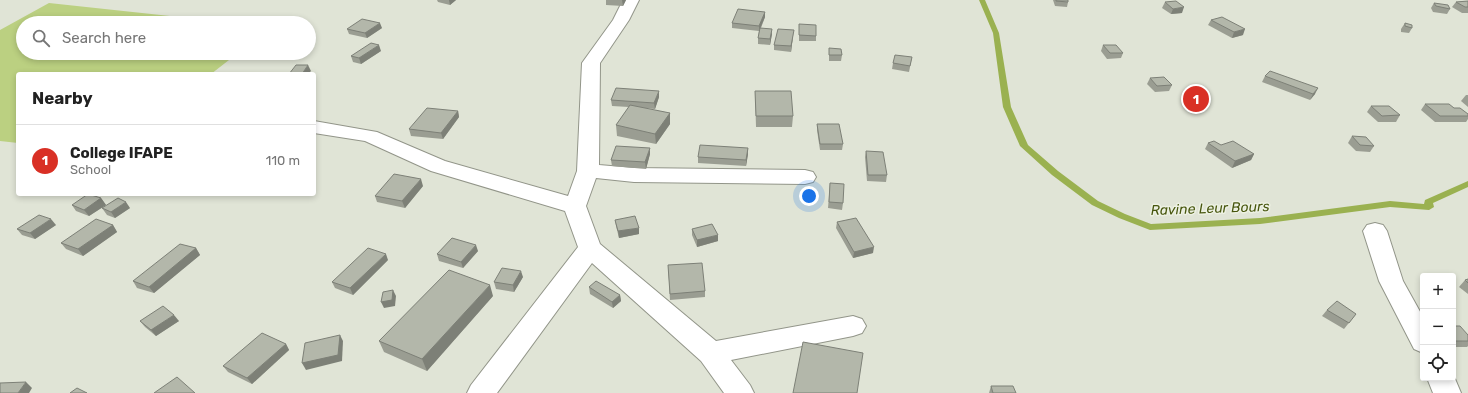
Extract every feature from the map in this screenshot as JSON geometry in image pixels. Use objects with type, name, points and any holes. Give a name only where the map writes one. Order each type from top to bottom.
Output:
[{"type":"street","points":[[630,0],[621,20],[591,63],[588,172],[575,206],[590,248],[711,353],[740,393]]},
{"type":"street","points":[[316,127],[370,136],[438,166],[575,206]]},
{"type":"street","points":[[588,172],[634,175],[804,177]]},
{"type":"street","points":[[1375,231],[1391,281],[1420,336]]},
{"type":"street","points":[[481,393],[590,248]]},
{"type":"street","points":[[711,353],[853,326]]},
{"type":"street","points":[[1442,381],[1447,393]]},
{"type":"green space","points":[[49,3],[170,16],[25,16]]},
{"type":"green space","points":[[16,21],[16,60],[229,60],[214,72],[16,72],[16,143],[0,141],[0,30]]},
{"type":"building","points":[[1068,0],[1068,2],[1056,1]]},
{"type":"building","points":[[1176,1],[1184,7],[1173,9],[1165,2]]},
{"type":"building","points":[[1468,1],[1468,7],[1456,2]]},
{"type":"building","points":[[1434,3],[1448,5],[1450,9],[1436,6]]},
{"type":"building","points":[[738,9],[765,12],[759,26],[732,23]]},
{"type":"building","points":[[1222,17],[1245,29],[1234,32],[1211,20]]},
{"type":"building","points":[[362,19],[380,23],[365,33],[347,29]]},
{"type":"building","points":[[1405,23],[1412,25],[1412,28],[1405,26]]},
{"type":"building","points":[[799,24],[816,25],[816,36],[799,35]]},
{"type":"building","points":[[760,28],[772,29],[770,39],[758,38]]},
{"type":"building","points":[[778,29],[794,30],[791,46],[774,45]]},
{"type":"building","points":[[371,43],[379,45],[359,58],[351,56]]},
{"type":"building","points":[[1103,45],[1116,45],[1123,53],[1110,53]]},
{"type":"building","points":[[829,48],[841,49],[842,55],[829,55]]},
{"type":"building","points":[[895,55],[912,57],[910,66],[893,63]]},
{"type":"building","points":[[296,65],[308,65],[303,72],[291,72]]},
{"type":"building","points":[[1270,71],[1318,88],[1313,94],[1265,76]]},
{"type":"building","points":[[1164,77],[1172,85],[1157,86],[1150,78]]},
{"type":"building","points":[[616,88],[659,91],[654,103],[611,100]]},
{"type":"building","points":[[755,91],[791,91],[793,116],[756,116]]},
{"type":"building","points":[[1425,104],[1449,104],[1454,108],[1460,108],[1468,114],[1468,116],[1440,116]]},
{"type":"building","points":[[630,105],[670,113],[655,134],[616,125]]},
{"type":"building","points":[[1371,106],[1389,106],[1400,115],[1382,116]]},
{"type":"building","points":[[427,108],[458,111],[441,133],[409,129]]},
{"type":"building","points":[[817,124],[839,124],[843,144],[820,144]]},
{"type":"building","points":[[1352,136],[1366,137],[1374,146],[1360,145]]},
{"type":"building","points":[[1214,141],[1221,145],[1233,141],[1254,154],[1235,161],[1208,143]]},
{"type":"building","points":[[700,145],[748,148],[746,160],[698,157]]},
{"type":"building","points":[[616,146],[650,148],[645,162],[611,160]]},
{"type":"building","points":[[866,151],[883,152],[887,175],[868,175]]},
{"type":"building","points":[[394,174],[421,179],[402,201],[375,196]]},
{"type":"building","points":[[830,183],[844,184],[843,203],[829,202]]},
{"type":"building","points":[[85,196],[101,198],[84,210],[72,205]]},
{"type":"building","points":[[118,198],[126,202],[111,212],[102,208]]},
{"type":"building","points":[[39,215],[51,219],[30,233],[17,229]]},
{"type":"building","points":[[635,216],[639,228],[618,231],[615,220]]},
{"type":"building","points":[[856,218],[874,247],[854,252],[837,222]]},
{"type":"building","points":[[96,219],[113,225],[78,249],[61,243]]},
{"type":"building","points":[[712,224],[718,235],[697,240],[692,229]]},
{"type":"building","points":[[452,238],[476,245],[461,262],[437,254]]},
{"type":"building","points":[[180,244],[196,248],[149,287],[133,281]]},
{"type":"building","points":[[368,248],[386,254],[350,288],[332,282]]},
{"type":"building","points":[[702,263],[705,291],[670,294],[668,265]]},
{"type":"building","points":[[502,268],[521,271],[513,285],[494,282]]},
{"type":"building","points":[[449,270],[490,285],[422,359],[379,341]]},
{"type":"building","points":[[596,281],[620,295],[612,302],[589,287]]},
{"type":"building","points":[[393,290],[392,300],[381,302],[383,292]]},
{"type":"building","points":[[1337,301],[1356,314],[1349,323],[1327,310]]},
{"type":"building","points":[[163,306],[174,315],[151,330],[140,321]]},
{"type":"building","points":[[1456,326],[1460,326],[1468,335],[1468,341],[1456,341]]},
{"type":"building","points":[[262,333],[286,344],[247,378],[223,366]]},
{"type":"building","points":[[340,335],[338,355],[302,363],[305,343]]},
{"type":"building","points":[[803,342],[863,353],[857,393],[793,393]]},
{"type":"building","points":[[177,377],[195,393],[154,393]]},
{"type":"building","points":[[26,382],[18,393],[0,393],[0,383]]},
{"type":"building","points":[[991,386],[1013,386],[1016,393],[993,393]]},
{"type":"building","points":[[77,388],[87,393],[70,393]]},
{"type":"waterway","name":"Ravine Leur Bours","points":[[982,0],[996,33],[1007,107],[1024,146],[1055,173],[1095,203],[1150,227],[1260,221],[1390,204],[1429,207],[1428,202],[1468,184]]},
{"type":"place","name":"College IFAPE","points":[[1196,99]]}]
